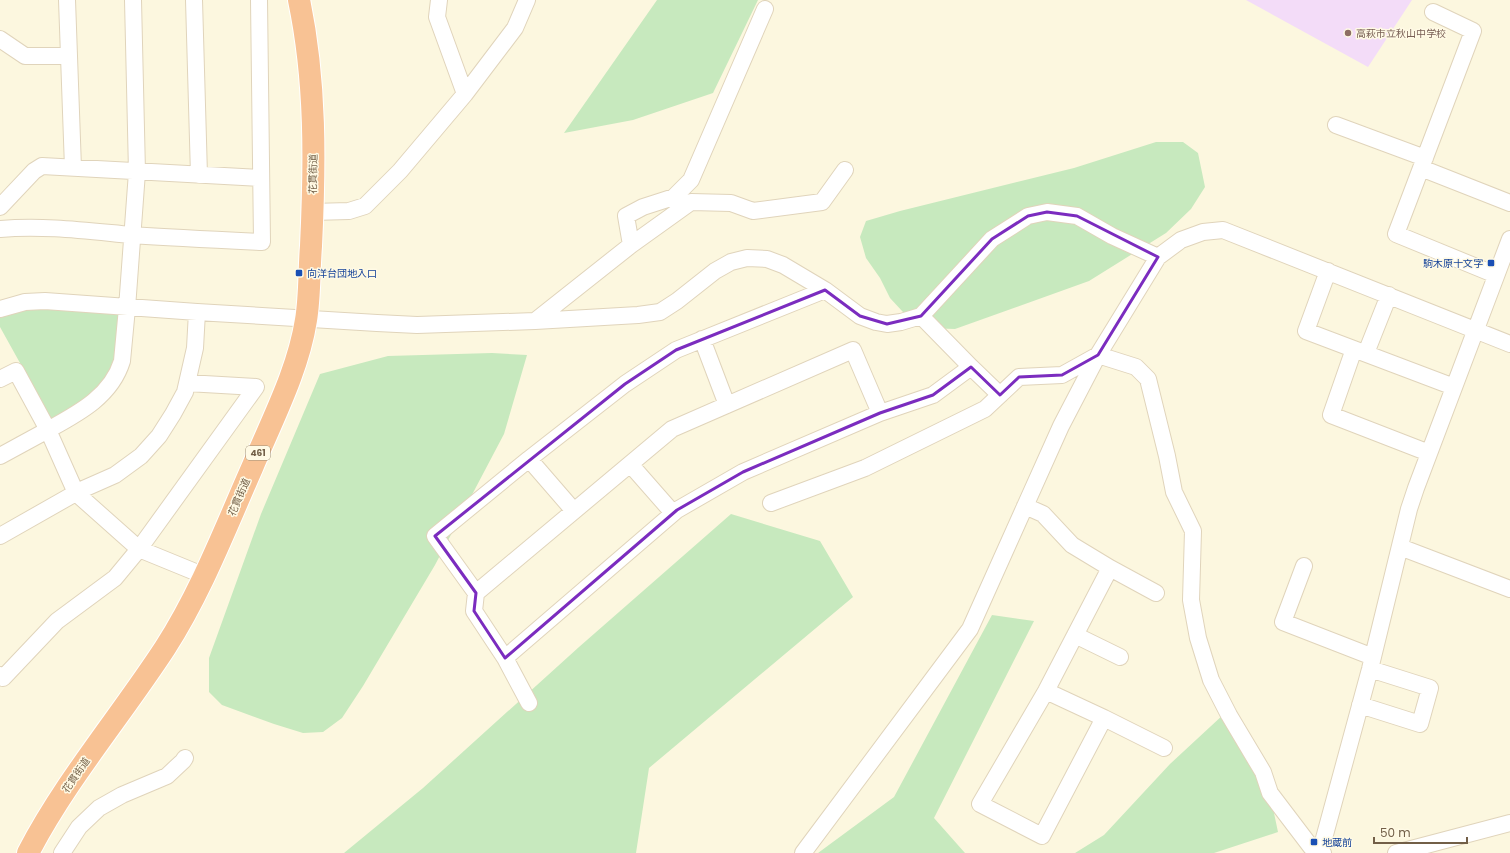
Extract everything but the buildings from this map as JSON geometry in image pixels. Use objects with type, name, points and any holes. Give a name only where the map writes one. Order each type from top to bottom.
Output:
[{"type":"highway","name":"花貫街道","points":[[28,853],[60,797],[165,648],[188,611],[281,400],[301,344],[306,319],[314,169],[311,78],[305,27],[299,0]]},
{"type":"street","points":[[67,0],[73,168]]},
{"type":"street","points":[[0,456],[80,412],[105,392],[120,368],[123,358],[137,172],[133,0]]},
{"type":"street","points":[[194,0],[199,175]]},
{"type":"street","points":[[0,229],[29,228],[94,231],[132,235],[262,242],[259,0]]},
{"type":"street","points":[[439,0],[437,17],[465,94]]},
{"type":"street","points":[[312,212],[349,211],[365,206],[400,171],[465,94],[515,28],[527,0]]},
{"type":"street","points":[[631,245],[626,216],[643,207],[674,197],[691,180],[765,9]]},
{"type":"street","points":[[1433,12],[1473,31],[1396,234],[1496,275]]},
{"type":"street","points":[[0,39],[25,56],[69,56]]},
{"type":"street","points":[[1336,125],[1510,203]]},
{"type":"street","points":[[0,207],[34,171],[42,166],[261,178]]},
{"type":"street","points":[[534,321],[631,245],[691,202],[732,204],[753,211],[822,202],[844,170]]},
{"type":"street","points":[[0,309],[25,302],[45,301],[127,308],[377,324],[534,321],[638,315],[660,312],[677,301],[714,271],[732,262],[747,258],[767,259],[784,265],[825,290],[860,316],[876,322],[887,324],[901,322],[921,316],[992,239],[1028,216],[1047,212],[1077,216],[1112,236],[1158,257]]},
{"type":"street","points":[[803,853],[970,628],[1061,426],[1098,355],[1158,257],[1181,240],[1203,232],[1223,230],[1510,344]]},
{"type":"street","points":[[771,502],[865,468],[985,409],[1019,377],[1062,375],[1098,355],[1136,367],[1148,379],[1167,456],[1174,492],[1193,531],[1192,600],[1198,638],[1211,680],[1229,715],[1263,772],[1270,793],[1311,847],[1321,853],[1371,663],[1409,509],[1510,239]]},
{"type":"street","points":[[1328,271],[1306,331],[1454,387]]},
{"type":"street","points":[[529,703],[505,658],[474,611],[476,593],[435,536],[529,459],[625,384],[676,350],[825,290]]},
{"type":"street","points":[[1389,295],[1360,351],[1331,415],[1429,453]]},
{"type":"street","points":[[0,536],[76,493],[115,475],[141,456],[159,436],[185,392],[195,348],[197,312]]},
{"type":"street","points":[[921,316],[1000,395]]},
{"type":"street","points":[[702,339],[727,405]]},
{"type":"street","points":[[476,593],[672,429],[853,350],[880,413]]},
{"type":"street","points":[[505,658],[673,513],[743,472],[880,413],[933,395],[971,367]]},
{"type":"street","points":[[0,379],[16,370],[48,430],[76,493],[138,549],[204,576]]},
{"type":"street","points":[[1,678],[57,621],[115,578],[138,549],[256,387],[187,383]]},
{"type":"street","points":[[529,459],[574,511]]},
{"type":"street","points":[[630,464],[673,513]]},
{"type":"street","points":[[1025,506],[1042,514],[1072,545],[1156,593]]},
{"type":"street","points":[[1400,547],[1510,589]]},
{"type":"street","points":[[1304,566],[1283,622],[1371,663],[1430,688],[1420,724],[1360,705]]},
{"type":"street","points":[[1104,718],[1042,836],[980,804],[1046,691],[1110,568]]},
{"type":"street","points":[[1075,635],[1120,657]]},
{"type":"street","points":[[1046,691],[1164,748]]},
{"type":"street","points":[[62,853],[79,827],[99,808],[122,795],[167,776],[184,761],[185,758]]},
{"type":"street","points":[[1396,853],[1510,823]]},
{"type":"highlighted area","points":[[1047,212],[1077,216],[1158,257],[1098,355],[1062,375],[1019,377],[1000,395],[971,367],[933,395],[880,413],[743,472],[677,510],[505,658],[474,611],[476,593],[435,536],[625,384],[676,350],[825,290],[860,316],[887,324],[921,316],[992,239],[1028,216]]},
{"type":"shaded area","name":"高萩市立秋山中学校","points":[[1246,0],[1412,0],[1368,67]]},
{"type":"green space","points":[[657,0],[758,0],[713,93],[633,120],[564,133]]},
{"type":"green space","points":[[1156,142],[1183,142],[1198,153],[1205,187],[1191,209],[1166,233],[1089,281],[955,329],[926,328],[915,325],[890,298],[880,278],[866,258],[860,237],[866,221],[900,211],[1074,168]]},
{"type":"green space","points":[[7,307],[127,308],[112,381],[55,426],[0,327],[0,316]]},
{"type":"green space","points":[[492,353],[527,355],[504,434],[435,565],[363,686],[342,718],[323,732],[303,733],[222,705],[209,692],[209,658],[261,514],[320,374],[388,356]]},
{"type":"green space","points":[[731,514],[820,541],[853,597],[649,768],[636,853],[344,853],[423,788],[579,647]]},
{"type":"green space","points":[[992,615],[1034,621],[934,818],[965,853],[818,853],[894,797]]},
{"type":"green space","points":[[1224,714],[1267,780],[1278,832],[1214,853],[1075,853],[1104,835],[1170,764]]},
{"type":"place","name":"高萩市立秋山中学校","points":[[1348,33]]},
{"type":"place","name":"駒木原十文字","points":[[1491,263]]},
{"type":"place","name":"向洋台団地入口","points":[[299,273]]},
{"type":"place","name":"地蔵前","points":[[1314,842]]}]
